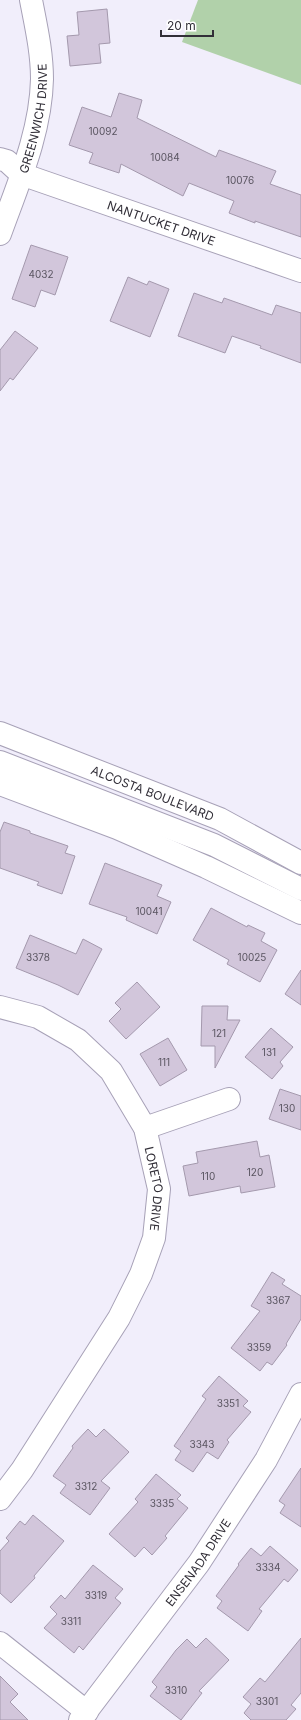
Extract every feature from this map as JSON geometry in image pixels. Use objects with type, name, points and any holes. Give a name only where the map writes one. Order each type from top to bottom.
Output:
[{"type":"street","name":"GREENWICH DRIVE","points":[[0,234],[35,130],[40,105],[42,78],[38,37],[31,0]]},
{"type":"street","name":"NANTUCKET DRIVE","points":[[0,159],[7,161],[21,174],[301,271]]},
{"type":"street","points":[[0,180],[21,174]]},
{"type":"street","name":"ALCOSTA BOULEVARD","points":[[0,734],[220,820],[301,862]]},
{"type":"street","points":[[0,762],[214,844],[301,889]]},
{"type":"street","points":[[0,784],[144,840],[206,866],[301,913]]},
{"type":"street","name":"LORETO DRIVE","points":[[0,1007],[38,1017],[78,1040],[112,1071],[145,1128],[159,1189],[154,1238],[141,1274],[120,1318],[22,1470],[0,1499]]},
{"type":"street","points":[[145,1128],[229,1099]]},
{"type":"street","name":"ENSENADA DRIVE","points":[[83,1716],[199,1563],[266,1460],[301,1394]]},
{"type":"street","points":[[0,1643],[83,1716]]},
{"type":"green space","points":[[198,0],[301,0],[301,85],[182,42]]},
{"type":"building","points":[[107,9],[110,43],[99,44],[101,63],[70,66],[67,36],[79,35],[77,12]]},
{"type":"building","points":[[119,93],[142,100],[137,118],[216,157],[219,150],[276,171],[270,184],[301,195],[301,237],[255,221],[255,223],[229,213],[234,201],[189,183],[183,196],[121,164],[119,173],[89,163],[93,153],[69,145],[82,107],[111,117]]},
{"type":"building","points":[[31,245],[68,257],[55,295],[41,290],[35,307],[12,299]]},
{"type":"building","points":[[128,277],[147,285],[149,281],[169,289],[150,337],[110,321]]},
{"type":"building","points":[[194,293],[222,303],[224,298],[272,315],[276,305],[301,313],[301,363],[260,348],[261,346],[232,336],[225,353],[178,336]]},
{"type":"building","points":[[15,331],[38,348],[13,380],[10,378],[0,391],[0,350]]},
{"type":"building","points":[[4,822],[68,846],[65,853],[75,856],[62,894],[37,885],[39,882],[0,868],[0,832]]},
{"type":"building","points":[[105,863],[162,885],[157,896],[171,902],[157,934],[126,920],[127,917],[89,904]]},
{"type":"building","points":[[211,908],[247,927],[248,925],[265,933],[261,941],[277,950],[260,982],[227,964],[229,960],[193,940]]},
{"type":"building","points":[[30,935],[76,954],[83,939],[102,949],[78,995],[16,968]]},
{"type":"building","points":[[301,970],[301,1005],[285,994]]},
{"type":"building","points":[[137,982],[160,1007],[126,1039],[109,1021],[121,1009],[115,1003]]},
{"type":"building","points":[[202,1006],[228,1006],[227,1020],[240,1020],[215,1068],[215,1046],[201,1046]]},
{"type":"building","points":[[271,1028],[293,1047],[280,1062],[283,1066],[272,1079],[245,1057]]},
{"type":"building","points":[[168,1038],[187,1070],[160,1086],[140,1054]]},
{"type":"building","points":[[280,1089],[301,1096],[301,1130],[269,1119]]},
{"type":"building","points":[[257,1141],[260,1157],[269,1155],[275,1187],[241,1193],[240,1186],[189,1196],[183,1166],[198,1163],[196,1152]]},
{"type":"building","points":[[272,1272],[285,1280],[282,1284],[301,1296],[301,1319],[286,1344],[287,1345],[272,1365],[267,1362],[260,1371],[231,1348],[260,1311],[251,1306]]},
{"type":"building","points":[[219,1376],[248,1401],[243,1406],[251,1412],[227,1440],[229,1442],[218,1459],[207,1452],[193,1472],[175,1460],[181,1451],[174,1446],[206,1399],[202,1396]]},
{"type":"building","points":[[88,1429],[96,1437],[104,1429],[129,1452],[101,1481],[110,1488],[90,1515],[60,1493],[66,1485],[53,1476],[73,1448],[72,1446]]},
{"type":"building","points":[[301,1468],[301,1527],[280,1513],[285,1505],[279,1501]]},
{"type":"building","points":[[156,1474],[181,1495],[177,1499],[188,1508],[165,1536],[167,1538],[152,1555],[144,1547],[135,1557],[109,1534],[138,1502],[135,1499]]},
{"type":"building","points":[[33,1515],[64,1541],[34,1576],[35,1578],[11,1603],[0,1593],[0,1551],[9,1541],[6,1538],[20,1521],[25,1525]]},
{"type":"building","points":[[270,1546],[298,1570],[288,1582],[284,1579],[259,1609],[262,1611],[248,1631],[217,1608],[222,1601],[216,1596],[251,1548],[261,1556]]},
{"type":"building","points":[[93,1565],[123,1589],[115,1598],[121,1603],[83,1650],[79,1646],[74,1653],[44,1628],[57,1614],[50,1607],[61,1595],[65,1599]]},
{"type":"building","points":[[206,1638],[229,1660],[199,1691],[202,1693],[181,1720],[150,1696],[157,1687],[152,1682],[176,1650],[187,1639],[196,1648]]},
{"type":"building","points":[[301,1638],[301,1693],[291,1705],[296,1709],[286,1720],[251,1720],[244,1713],[251,1704],[243,1697],[260,1678],[265,1682]]},
{"type":"building","points":[[0,1676],[18,1694],[10,1702],[28,1720],[0,1720]]}]
